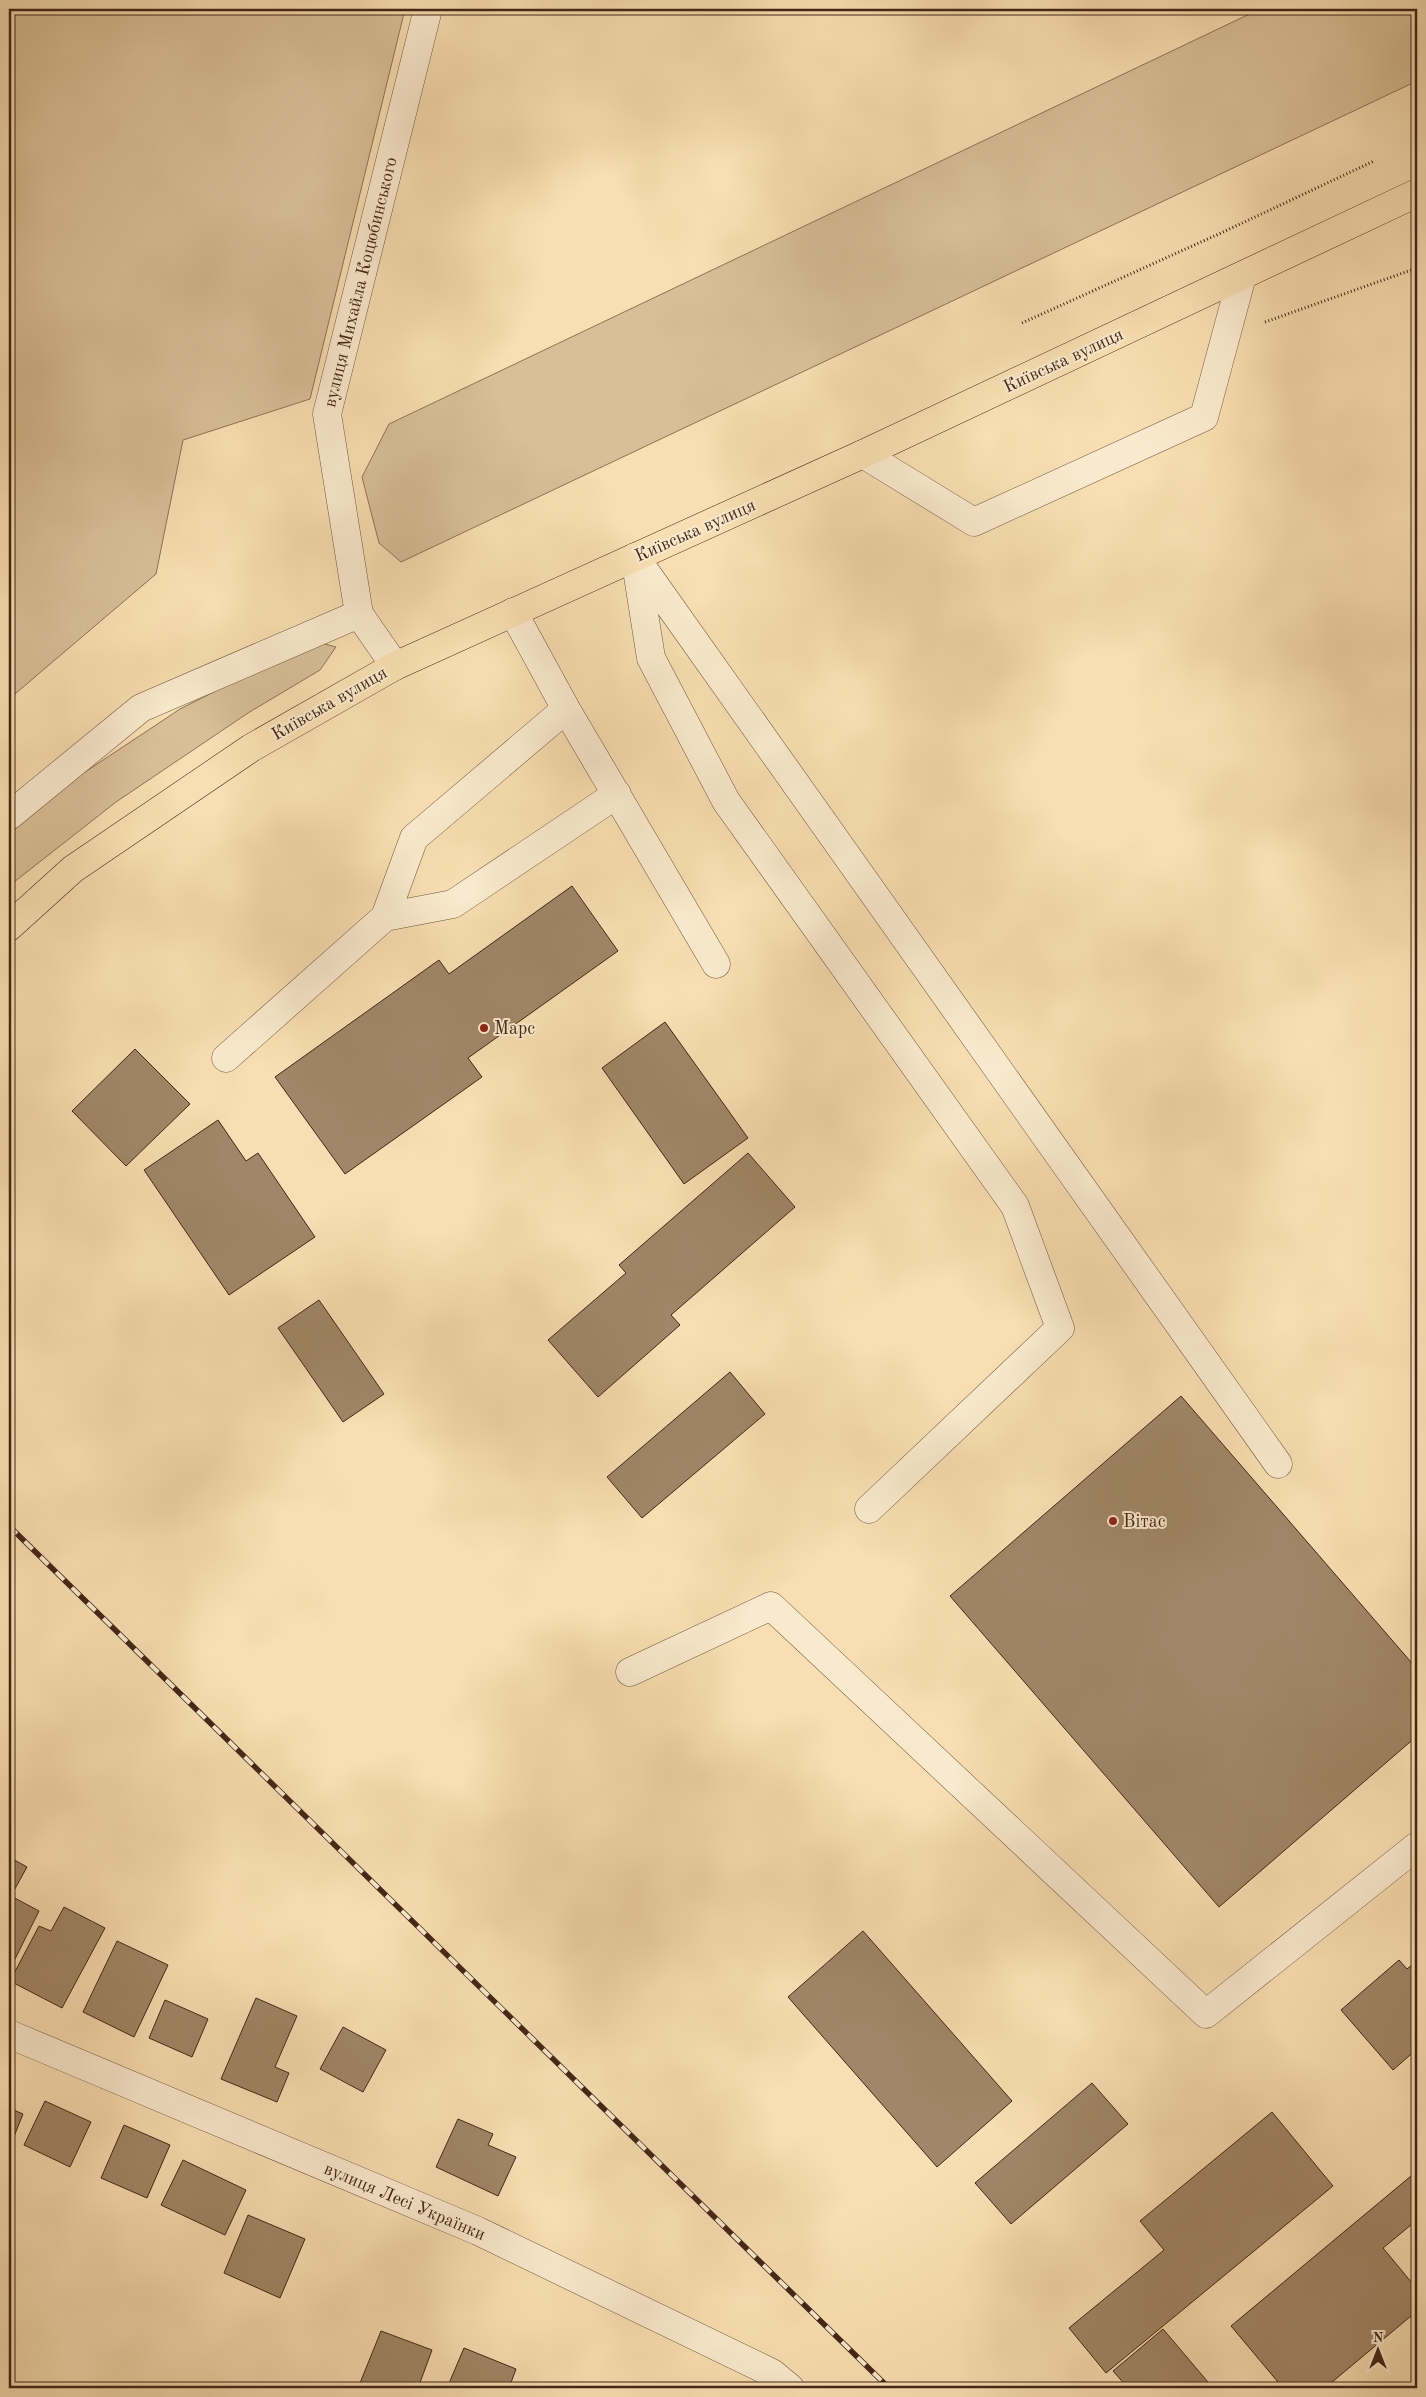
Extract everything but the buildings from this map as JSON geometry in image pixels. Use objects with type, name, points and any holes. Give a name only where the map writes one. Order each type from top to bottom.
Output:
[{"type":"highway","name":"Київська вулиця","points":[[9,927],[73,869],[250,748],[395,666],[863,454],[1417,193]]},
{"type":"street","name":"вулиця Михайла Коцюбинського","points":[[395,666],[359,614],[327,414],[428,9]]},
{"type":"street","points":[[863,454],[974,522],[1204,417],[1242,276]]},
{"type":"street","points":[[636,557],[1278,1464]]},
{"type":"street","points":[[636,557],[651,658],[726,801],[1015,1206],[1060,1328],[869,1509]]},
{"type":"street","points":[[513,612],[566,709],[716,964]]},
{"type":"street","points":[[9,816],[141,708],[359,614]]},
{"type":"street","points":[[226,1058],[385,917],[414,838],[566,709]]},
{"type":"street","points":[[385,917],[453,904],[617,794]]},
{"type":"street","points":[[630,1672],[771,1606],[1206,2014],[1417,1846]]},
{"type":"street","name":"вулиця Лесі Українки","points":[[9,2034],[478,2231],[772,2373],[790,2388]]},
{"type":"path","points":[[1022,323],[1374,161]]},
{"type":"path","points":[[1265,322],[1417,268]]},
{"type":"shaded area","points":[[9,9],[405,9],[310,399],[183,440],[156,574],[9,699]]},
{"type":"shaded area","points":[[1260,9],[1417,9],[1417,81],[401,562],[379,543],[362,477],[389,424]]},
{"type":"shaded area","points":[[321,643],[336,647],[320,670],[248,713],[116,802],[9,886],[9,831],[76,778],[180,709],[291,653]]},
{"type":"railway","points":[[9,1526],[889,2388]]},
{"type":"place","name":"Марс","points":[[484,1028]]},
{"type":"place","name":"Вітас","points":[[1113,1521]]}]
